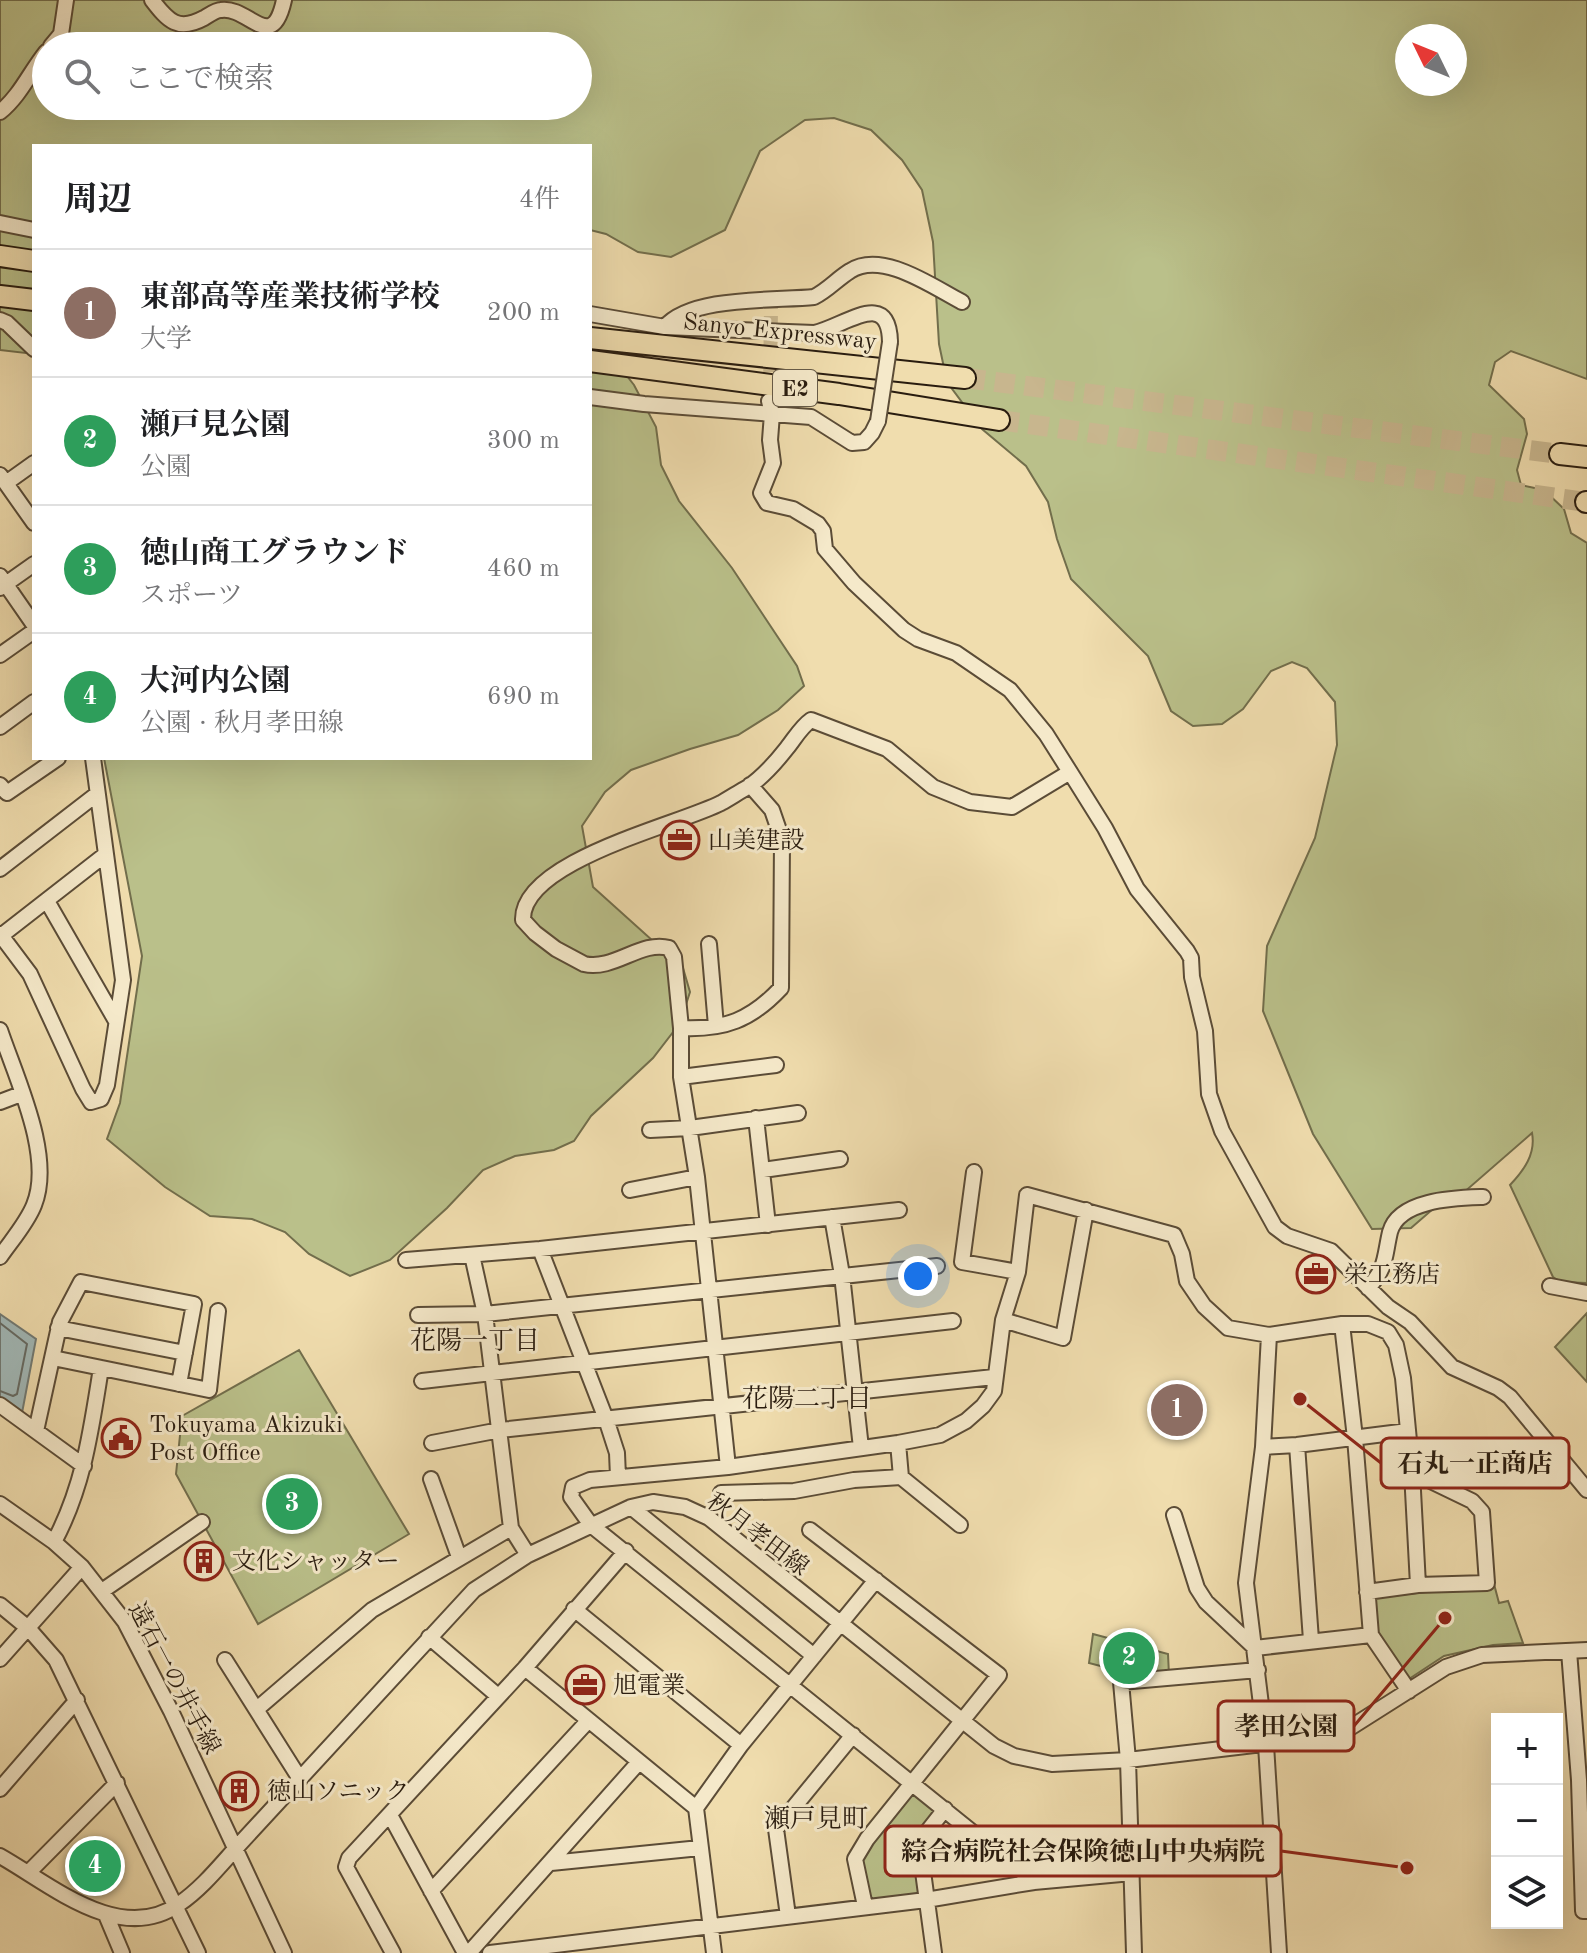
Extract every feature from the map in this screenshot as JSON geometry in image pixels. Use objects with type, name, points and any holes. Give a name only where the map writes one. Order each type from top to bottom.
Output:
[{"type":"highway","points":[[0,256],[32,261]]},
{"type":"highway","points":[[0,296],[32,300]]},
{"type":"highway","name":"Sanyo Expressway","points":[[592,338],[965,378]]},
{"type":"highway","name":"E2","points":[[592,361],[824,392],[999,420]]},
{"type":"highway","points":[[1560,454],[1587,457]]},
{"type":"street","points":[[61,32],[66,0]]},
{"type":"street","points":[[152,0],[172,22],[182,26],[220,10],[236,11],[262,26],[273,24],[279,18],[284,0]]},
{"type":"street","points":[[0,112],[15,100],[32,70]]},
{"type":"street","points":[[0,223],[32,230]]},
{"type":"street","points":[[665,327],[673,318],[694,309],[814,297],[863,265],[876,264],[912,275],[962,302]]},
{"type":"street","points":[[592,314],[665,327],[814,333],[830,330],[862,314],[873,312],[883,316],[889,325],[890,342],[878,421],[864,442],[852,443],[811,417],[771,408],[644,404],[592,397]]},
{"type":"street","points":[[0,320],[32,347]]},
{"type":"street","points":[[771,408],[773,463],[761,493],[763,499],[767,503],[793,509],[818,524],[823,531],[825,549],[854,583],[904,630],[918,639],[956,653],[1010,690],[1046,734],[1105,828],[1137,889],[1191,958],[1192,977],[1205,1031],[1209,1094],[1222,1131],[1275,1227],[1287,1236],[1331,1251],[1368,1288],[1410,1322],[1452,1367],[1498,1388],[1510,1397],[1587,1490]]},
{"type":"street","points":[[32,464],[3,479],[32,520]]},
{"type":"street","points":[[32,565],[2,583],[32,625]]},
{"type":"street","points":[[0,655],[32,630]]},
{"type":"street","points":[[0,727],[32,703]]},
{"type":"street","points":[[728,1467],[697,1177],[681,1077],[681,1028],[674,957],[669,948],[658,945],[606,964],[584,964],[535,933],[523,920],[522,910],[535,889],[584,858],[613,843],[721,803],[750,785],[811,720],[887,749],[933,787],[970,802],[1012,807],[1070,772]]},
{"type":"street","points":[[0,785],[7,793],[55,760]]},
{"type":"street","points":[[93,760],[97,794],[106,854],[123,980],[107,1085],[101,1099],[91,1102],[30,974],[1,934],[106,854]]},
{"type":"street","points":[[681,1028],[716,1026],[745,1018],[760,1010],[781,988],[782,839],[772,810],[750,785]]},
{"type":"street","points":[[0,869],[97,794]]},
{"type":"street","points":[[47,901],[116,1021]]},
{"type":"street","points":[[709,944],[716,1026]]},
{"type":"street","points":[[0,1030],[38,1144],[41,1171],[34,1205],[0,1257]]},
{"type":"street","points":[[681,1077],[776,1065]]},
{"type":"street","points":[[0,1102],[21,1094]]},
{"type":"street","points":[[650,1130],[690,1128],[798,1113]]},
{"type":"street","points":[[756,1118],[768,1225]]},
{"type":"street","points":[[763,1170],[840,1159]]},
{"type":"street","points":[[974,1172],[962,1262],[1018,1272]]},
{"type":"street","points":[[630,1190],[697,1177]]},
{"type":"street","points":[[1034,1882],[591,1525],[571,1497],[573,1487],[590,1480],[728,1467],[898,1443],[940,1435],[966,1421],[994,1391],[1003,1320],[1018,1272],[1027,1195],[1174,1235],[1182,1254],[1187,1281],[1204,1306],[1228,1328],[1269,1335],[1342,1324],[1368,1324],[1388,1332],[1396,1345],[1403,1378],[1418,1585]]},
{"type":"street","points":[[1368,1288],[1381,1274],[1391,1230],[1401,1215],[1428,1202],[1483,1197]]},
{"type":"street","points":[[406,1260],[540,1249],[899,1210]]},
{"type":"street","points":[[1003,1320],[1063,1338],[1086,1210]]},
{"type":"street","points":[[832,1217],[842,1275],[861,1448]]},
{"type":"street","points":[[540,1249],[606,1419],[617,1453],[618,1477]]},
{"type":"street","points":[[472,1255],[485,1314],[511,1528],[528,1555]]},
{"type":"street","points":[[418,1315],[485,1314],[937,1266]]},
{"type":"street","points":[[36,1431],[58,1328],[81,1282],[194,1304],[179,1384]]},
{"type":"street","points":[[1550,1286],[1587,1293]]},
{"type":"street","points":[[53,1358],[209,1390],[218,1311]]},
{"type":"street","points":[[422,1381],[953,1321]]},
{"type":"street","points":[[1342,1324],[1371,1635],[1409,1691]]},
{"type":"street","points":[[58,1328],[185,1353]]},
{"type":"street","points":[[1269,1335],[1263,1447],[1246,1583],[1266,1745],[1279,1953]]},
{"type":"street","points":[[54,1542],[74,1502],[84,1466],[101,1368]]},
{"type":"street","points":[[432,1443],[500,1430],[994,1377]]},
{"type":"street","points":[[0,1405],[84,1466]]},
{"type":"street","points":[[1263,1447],[1408,1431]]},
{"type":"street","points":[[898,1443],[901,1477]]},
{"type":"street","points":[[1297,1445],[1311,1640]]},
{"type":"street","points":[[1367,1592],[1418,1585],[1487,1583],[1482,1512],[1472,1501],[1412,1472]]},
{"type":"street","points":[[721,1493],[794,1491],[854,1480],[901,1477],[960,1525]]},
{"type":"street","points":[[431,1479],[459,1557]]},
{"type":"street","name":"秋月孝田線","points":[[0,1856],[87,1908],[106,1915],[126,1918],[152,1916],[176,1907],[201,1886],[474,1590],[528,1555],[631,1507],[653,1502],[685,1507],[709,1518],[994,1746],[1033,1762],[1128,1760],[1266,1745],[1345,1731],[1446,1667],[1482,1655],[1587,1650]]},
{"type":"street","name":"遠石一の井手線","points":[[0,1504],[54,1542],[82,1567],[125,1622],[165,1699],[284,1953]]},
{"type":"street","points":[[631,1507],[814,1656]]},
{"type":"street","points":[[1174,1515],[1197,1588],[1206,1602],[1255,1648]]},
{"type":"street","points":[[102,1591],[202,1522]]},
{"type":"street","points":[[257,1709],[372,1610],[511,1528]]},
{"type":"street","points":[[810,1530],[999,1675],[867,1839],[855,1859],[865,1906]]},
{"type":"street","points":[[393,1953],[346,1867],[349,1858],[525,1668],[626,1551]]},
{"type":"street","points":[[0,1659],[82,1567]]},
{"type":"street","points":[[714,1953],[696,1808],[741,1745],[876,1580]]},
{"type":"street","points":[[0,1605],[28,1628],[56,1660],[198,1953]]},
{"type":"street","points":[[574,1609],[741,1745]]},
{"type":"street","points":[[1255,1648],[1371,1635]]},
{"type":"street","points":[[429,1637],[498,1696]]},
{"type":"street","points":[[1569,1651],[1579,1780],[1583,1911],[1587,1911]]},
{"type":"street","points":[[225,1660],[300,1779]]},
{"type":"street","points":[[525,1668],[696,1808]]},
{"type":"street","points":[[1134,1953],[1128,1760],[1121,1682],[1258,1670]]},
{"type":"street","points":[[0,1789],[77,1700]]},
{"type":"street","points":[[431,1891],[588,1721]]},
{"type":"street","points":[[788,1916],[776,1829],[853,1735]]},
{"type":"street","points":[[390,1815],[467,1953],[639,1762]]},
{"type":"street","points":[[29,1872],[117,1783]]},
{"type":"street","points":[[934,1953],[919,1842],[945,1809]]},
{"type":"street","points":[[551,1863],[700,1848]]},
{"type":"street","points":[[490,1953],[926,1900],[1034,1882],[1132,1873]]},
{"type":"street","points":[[106,1915],[122,1953]]},
{"type":"green space","points":[[0,0],[1587,0],[1587,379],[1511,351],[1495,362],[1489,385],[1524,419],[1527,434],[1517,470],[1521,485],[1544,490],[1564,509],[1571,533],[1587,543],[1587,1283],[1561,1282],[1553,1277],[1510,1185],[1528,1161],[1532,1133],[1462,1194],[1441,1202],[1411,1228],[1372,1229],[1313,1134],[1263,1011],[1267,946],[1315,838],[1337,745],[1335,702],[1307,668],[1292,662],[1271,671],[1243,709],[1222,724],[1193,726],[1171,711],[1148,656],[1071,579],[1048,502],[1026,466],[982,429],[947,382],[939,344],[933,242],[922,190],[902,160],[871,130],[834,118],[805,120],[760,151],[725,230],[671,257],[638,252],[606,234],[592,230],[592,144],[32,144],[32,354],[0,350]]},
{"type":"green space","points":[[592,332],[634,385],[656,427],[661,465],[679,501],[732,568],[797,666],[804,686],[778,710],[738,735],[631,770],[605,792],[582,826],[593,887],[683,968],[690,992],[680,1023],[653,1058],[591,1116],[574,1141],[554,1150],[515,1156],[483,1170],[390,1260],[350,1276],[309,1254],[285,1232],[252,1219],[210,1216],[165,1187],[107,1139],[120,1103],[142,956],[104,760],[592,760]]},
{"type":"green space","points":[[1587,1313],[1587,1382],[1555,1347]]},
{"type":"green space","points":[[299,1350],[409,1534],[258,1624],[176,1474],[182,1416]]},
{"type":"green space","points":[[1494,1584],[1499,1603],[1508,1601],[1523,1643],[1493,1645],[1444,1656],[1409,1679],[1375,1633],[1374,1598]]},
{"type":"green space","points":[[1093,1634],[1168,1654],[1169,1675],[1118,1680],[1116,1670],[1089,1663]]},
{"type":"green space","points":[[912,1791],[937,1812],[916,1838],[921,1896],[867,1900],[859,1861],[867,1846]]},
{"type":"water","points":[[0,1314],[36,1339],[22,1413],[0,1397]]},
{"type":"tunnel","points":[[770,393],[771,306]]},
{"type":"tunnel","points":[[965,378],[1560,454]]},
{"type":"tunnel","points":[[999,420],[1586,502]]},
{"type":"place","name":"山美建設","points":[[680,840]]},
{"type":"place","name":"栄工務店","points":[[1316,1274]]},
{"type":"place","name":"石丸一正商店","points":[[1300,1399]]},
{"type":"place","name":"東部高等産業技術学校","points":[[1177,1410]]},
{"type":"place","name":"Tokuyama Akizuki Post Office","points":[[121,1438]]},
{"type":"place","name":"徳山商工グラウンド","points":[[292,1504]]},
{"type":"place","name":"文化シャッター","points":[[204,1561]]},
{"type":"place","name":"孝田公園","points":[[1445,1618]]},
{"type":"place","name":"瀬戸見公園","points":[[1129,1658]]},
{"type":"place","name":"旭電業","points":[[585,1685]]},
{"type":"place","name":"徳山ソニック","points":[[239,1791]]},
{"type":"place","name":"大河内公園","points":[[95,1866]]},
{"type":"place","name":"綜合病院社会保険徳山中央病院","points":[[1407,1868]]},
{"type":"district","name":"花陽一丁目","points":[[475,1340]]},
{"type":"district","name":"花陽二丁目","points":[[807,1398]]},
{"type":"district","name":"瀬戸見町","points":[[816,1818]]}]
